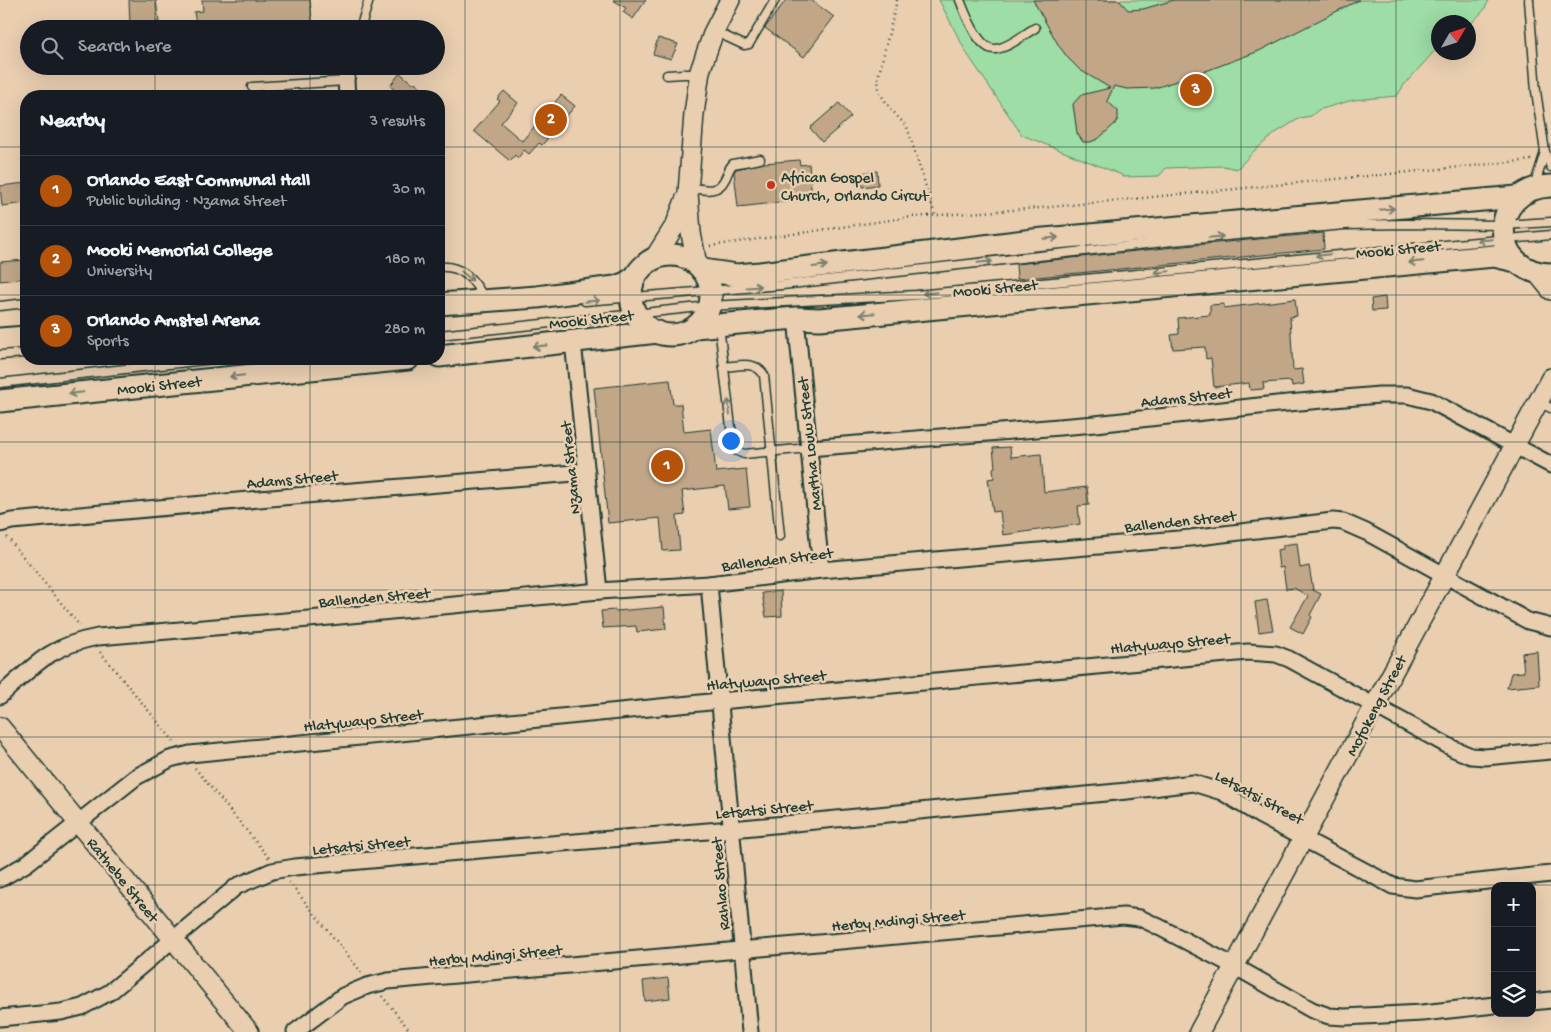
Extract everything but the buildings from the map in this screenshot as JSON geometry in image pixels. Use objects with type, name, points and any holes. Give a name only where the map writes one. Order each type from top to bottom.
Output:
[{"type":"main road","points":[[1534,190],[1506,214],[1503,232],[1508,251],[1516,261],[1526,269],[1547,279]]},
{"type":"main road","points":[[698,260],[708,279],[710,298],[704,318],[695,327],[683,332],[670,334],[658,332],[642,322],[634,296],[643,267],[654,259],[665,255],[676,255],[698,260],[737,274],[760,273],[1033,240],[1534,190]]},
{"type":"main road","name":"Mooki Street","points":[[695,327],[796,318],[820,319],[1494,256],[1516,261]]},
{"type":"main road","name":"Mooki Street","points":[[445,303],[537,297],[615,287],[626,283],[634,296]]},
{"type":"main road","name":"Mooki Street","points":[[445,355],[658,332]]},
{"type":"main road","points":[[0,339],[20,337]]},
{"type":"main road","name":"Mooki Street","points":[[0,401],[350,365]]},
{"type":"street","points":[[698,260],[688,190],[694,114],[700,74],[714,31],[730,0]]},
{"type":"street","points":[[654,259],[676,224],[688,190]]},
{"type":"street","name":"Martha Louw Street","points":[[796,318],[820,570]]},
{"type":"street","name":"Nzama Street","points":[[573,342],[599,591]]},
{"type":"street","name":"Mofokeng Street","points":[[1198,1032],[1515,446],[1544,405],[1551,378]]},
{"type":"street","name":"Adams Street","points":[[809,448],[1095,424],[1286,403],[1408,395],[1431,401],[1551,465]]},
{"type":"street","name":"Adams Street","points":[[3,530],[12,521],[342,491],[587,472]]},
{"type":"street","name":"Ballenden Street","points":[[0,696],[44,657],[66,645],[90,639],[499,602],[599,591],[709,584],[820,570],[1190,538],[1333,521],[1343,522],[1366,532],[1528,622],[1551,627]]},
{"type":"street","name":"Rahlao Street","points":[[709,584],[750,1032]]},
{"type":"street","name":"Hlatywayo Street","points":[[0,879],[26,864],[136,777],[156,765],[185,755],[720,701],[1248,652],[1276,654],[1289,659],[1454,750],[1470,756],[1501,756],[1551,751]]},
{"type":"street","name":"Rathebe Street","points":[[0,727],[249,1032]]},
{"type":"street","name":"Letsatsi Street","points":[[0,1018],[61,1012],[82,1007],[110,992],[146,964],[237,886],[279,870],[491,849],[732,829],[1193,783],[1222,792],[1303,839],[1393,886],[1415,889],[1551,874]]},
{"type":"street","name":"Herby Mdingi Street","points":[[295,1032],[343,996],[388,981],[1123,916],[1140,918],[1234,966],[1312,1010],[1328,1016],[1345,1017],[1412,1013],[1491,1005]]},
{"type":"street","points":[[1536,1002],[1551,1000]]},
{"type":"lane","points":[[363,20],[369,0]]},
{"type":"lane","points":[[714,31],[744,45],[749,44],[776,0]]},
{"type":"lane","points":[[960,0],[978,37],[991,49],[1010,44],[1035,28]]},
{"type":"lane","points":[[1529,0],[1536,91],[1544,154],[1551,167]]},
{"type":"lane","points":[[667,75],[700,74]]},
{"type":"lane","points":[[252,87],[347,81]]},
{"type":"lane","points":[[1534,190],[1544,154]]},
{"type":"lane","points":[[688,190],[712,191],[721,186],[729,168],[733,164],[760,159]]},
{"type":"lane","name":"Mooki Street","points":[[574,302],[634,296],[710,298],[916,294],[1127,276],[1503,232],[1551,222]]},
{"type":"lane","name":"Mooki Street","points":[[445,334],[634,296],[710,298],[782,285],[1173,241],[1344,225],[1407,224],[1551,235]]},
{"type":"lane","points":[[445,266],[450,266],[462,272],[474,282],[485,300]]},
{"type":"lane","points":[[0,306],[20,304]]},
{"type":"lane","points":[[719,325],[733,444],[737,451],[744,454],[809,448]]},
{"type":"lane","points":[[0,355],[20,353]]},
{"type":"lane","name":"Mooki Street","points":[[0,383],[160,365]]},
{"type":"lane","points":[[724,367],[754,365],[760,368],[764,375],[780,536]]},
{"type":"path","points":[[897,0],[878,78],[880,92],[890,108],[907,127],[935,216]]},
{"type":"path","points":[[698,260],[704,247],[911,217],[1040,208],[1478,166],[1536,159],[1544,154]]},
{"type":"path","points":[[3,530],[411,1032]]},
{"type":"green space","points":[[939,0],[1489,0],[1484,10],[1476,19],[1476,15],[1431,15],[1431,55],[1404,85],[1397,96],[1353,100],[1318,110],[1311,116],[1300,118],[1277,132],[1254,151],[1237,169],[1223,166],[1166,168],[1159,176],[1122,177],[1122,175],[1022,135],[966,52]]},
{"type":"place","name":"Orlando Amstel Arena","points":[[1196,90]]},
{"type":"place","name":"Mooki Memorial College","points":[[551,120]]},
{"type":"place","name":"African Gospel Church, Orlando Circut","points":[[771,185]]},
{"type":"place","name":"Orlando East Communal Hall","points":[[667,466]]}]
